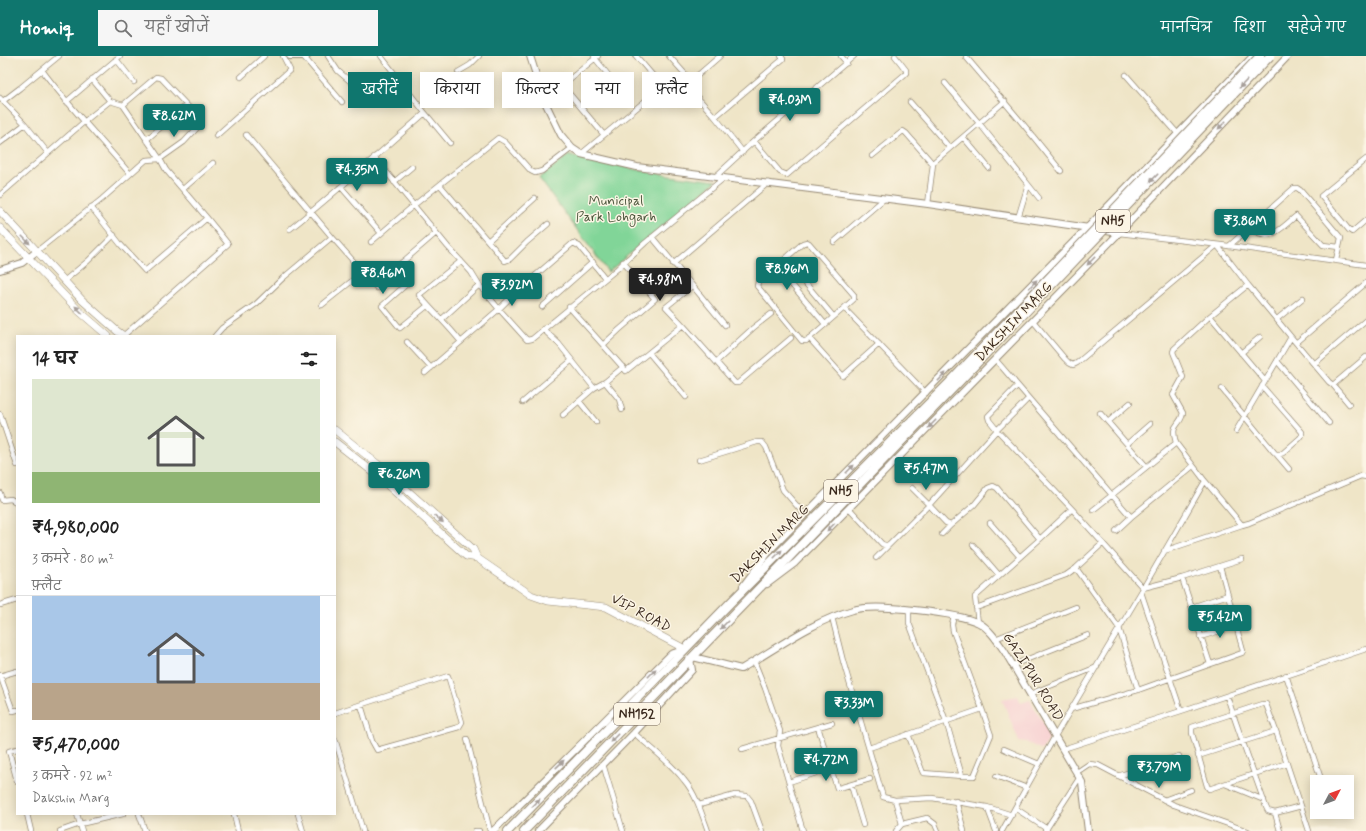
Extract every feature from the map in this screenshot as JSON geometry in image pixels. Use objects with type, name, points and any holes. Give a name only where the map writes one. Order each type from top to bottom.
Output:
[{"type":"highway","name":"DAKSHIN MARG","points":[[731,602],[953,383],[1260,56]]},
{"type":"highway","name":"NH5","points":[[751,597],[953,383],[1270,56]]},
{"type":"highway","name":"NH152","points":[[524,831],[751,597]]},
{"type":"highway","name":"NH152","points":[[508,831],[731,602]]},
{"type":"main road","points":[[0,211],[82,300],[123,335]]},
{"type":"main road","points":[[0,228],[79,311],[107,335]]},
{"type":"main road","points":[[336,431],[380,466],[473,549],[477,558]]},
{"type":"main road","points":[[336,443],[373,472],[466,556],[477,558]]},
{"type":"main road","name":"VIP ROAD","points":[[477,558],[530,595],[548,601],[606,607],[685,649]]},
{"type":"street","points":[[48,153],[25,124],[1,99],[60,56]]},
{"type":"street","points":[[241,77],[264,56]]},
{"type":"street","points":[[216,136],[290,70],[284,56]]},
{"type":"street","points":[[290,56],[307,56]]},
{"type":"street","points":[[303,56],[342,102]]},
{"type":"street","points":[[328,56],[338,71],[348,79]]},
{"type":"street","points":[[381,56],[450,143]]},
{"type":"street","points":[[458,72],[470,65],[479,56]]},
{"type":"street","points":[[530,56],[535,72]]},
{"type":"street","points":[[636,56],[650,72]]},
{"type":"street","points":[[669,56],[683,72]]},
{"type":"street","points":[[720,56],[688,85],[691,91],[715,117],[742,152]]},
{"type":"street","points":[[841,56],[847,63]]},
{"type":"street","points":[[715,177],[754,141],[854,56]]},
{"type":"street","points":[[754,141],[780,172],[787,175],[906,73],[906,70],[895,56]]},
{"type":"street","name":"NH152","points":[[731,602],[771,549],[1088,228],[1253,56]]},
{"type":"street","name":"DAKSHIN MARG","points":[[751,597],[795,563],[1118,234],[1288,56]]},
{"type":"street","points":[[573,76],[596,57],[607,72]]},
{"type":"street","points":[[715,117],[783,57]]},
{"type":"street","points":[[966,57],[1061,171]]},
{"type":"street","points":[[66,102],[118,58],[134,82]]},
{"type":"street","points":[[42,70],[66,102],[85,121],[130,174]]},
{"type":"street","points":[[1126,75],[1178,134]]},
{"type":"street","points":[[123,105],[156,77],[161,78],[200,119]]},
{"type":"street","points":[[92,79],[110,101],[123,105],[166,170],[228,244],[125,335]]},
{"type":"street","points":[[945,82],[980,123],[1039,198]]},
{"type":"street","points":[[573,98],[604,135]]},
{"type":"street","points":[[0,195],[110,101]]},
{"type":"street","points":[[910,102],[950,148]]},
{"type":"street","points":[[928,204],[933,164],[1005,102]]},
{"type":"street","points":[[581,154],[642,104]]},
{"type":"street","points":[[146,140],[183,108]]},
{"type":"street","points":[[548,108],[561,135],[572,148],[581,154],[637,167],[928,204],[1088,228],[1118,234],[1168,238],[1366,265]]},
{"type":"street","points":[[290,229],[312,212],[425,113]]},
{"type":"street","points":[[0,143],[25,124]]},
{"type":"street","points":[[0,270],[22,263],[29,258],[91,206],[102,199],[146,160],[160,159],[184,142],[197,128]]},
{"type":"street","points":[[872,156],[903,131],[933,164]]},
{"type":"street","points":[[246,135],[377,288]]},
{"type":"street","points":[[963,137],[989,168]]},
{"type":"street","points":[[371,242],[413,206],[498,138],[505,142],[531,171],[535,173],[542,171],[572,148]]},
{"type":"street","points":[[374,157],[413,206],[471,272],[479,285],[499,309],[527,340],[532,339],[724,178]]},
{"type":"street","points":[[1366,159],[1321,196],[1352,232],[1366,220]]},
{"type":"street","points":[[183,189],[213,163]]},
{"type":"street","points":[[394,182],[412,167]]},
{"type":"street","points":[[673,264],[768,183]]},
{"type":"street","points":[[1018,218],[1028,184]]},
{"type":"street","points":[[440,185],[505,261],[510,259],[548,224]]},
{"type":"street","points":[[341,187],[381,233]]},
{"type":"street","points":[[1229,246],[1294,188],[1297,188],[1304,193],[1341,238],[1336,260]]},
{"type":"street","points":[[488,240],[535,198]]},
{"type":"street","points":[[834,242],[884,199]]},
{"type":"street","points":[[91,206],[145,271],[207,218]]},
{"type":"street","points":[[1250,228],[1261,235],[1276,233],[1296,216],[1323,245],[1339,246]]},
{"type":"street","points":[[427,306],[400,328],[382,306],[409,282],[396,267],[436,233]]},
{"type":"street","points":[[64,281],[88,261],[114,235]]},
{"type":"street","points":[[216,335],[222,328],[256,304],[283,278],[332,237]]},
{"type":"street","points":[[652,237],[673,264],[726,325]]},
{"type":"street","points":[[425,373],[573,244],[575,243],[579,246],[605,278]]},
{"type":"street","points":[[803,243],[809,243],[854,295],[854,299],[804,342],[757,286],[758,282],[785,259],[803,243]]},
{"type":"street","points":[[1216,245],[1296,343],[1350,404]]},
{"type":"street","points":[[1033,321],[1069,363],[1073,365],[1078,363],[1216,245]]},
{"type":"street","points":[[785,259],[833,316]]},
{"type":"street","points":[[461,261],[419,295],[427,306],[442,319],[461,342]]},
{"type":"street","points":[[542,307],[593,262]]},
{"type":"street","points":[[603,345],[655,299],[623,262]]},
{"type":"street","points":[[776,266],[825,324]]},
{"type":"street","points":[[322,305],[363,272]]},
{"type":"street","points":[[1296,343],[1366,283]]},
{"type":"street","points":[[442,319],[479,285]]},
{"type":"street","points":[[1242,525],[1176,443],[1174,430],[1175,425],[1183,416],[1183,413],[1173,395],[1183,377],[1173,352],[1174,349],[1210,316],[1248,285]]},
{"type":"street","points":[[692,286],[666,307],[735,382],[738,383],[791,338]]},
{"type":"street","points":[[1277,320],[1304,298]]},
{"type":"street","points":[[569,307],[626,371],[683,325]]},
{"type":"street","points":[[844,308],[926,393]]},
{"type":"street","points":[[716,362],[753,328],[771,314]]},
{"type":"street","points":[[1210,316],[1265,381]]},
{"type":"street","points":[[1314,364],[1366,320]]},
{"type":"street","points":[[543,329],[558,344],[594,388]]},
{"type":"street","points":[[1241,353],[1260,337]]},
{"type":"street","points":[[1236,431],[1291,337]]},
{"type":"street","points":[[809,338],[843,376],[879,344]]},
{"type":"street","points":[[407,342],[431,368]]},
{"type":"street","points":[[649,353],[686,397]]},
{"type":"street","points":[[995,359],[1131,517]]},
{"type":"street","points":[[1333,385],[1365,360]]},
{"type":"street","points":[[523,402],[571,361]]},
{"type":"street","points":[[1277,361],[1329,423]]},
{"type":"street","points":[[563,415],[594,388],[605,382],[623,367]]},
{"type":"street","points":[[605,382],[619,399],[622,410]]},
{"type":"street","points":[[1017,386],[988,416],[989,420],[1103,543],[1142,590],[1181,711]]},
{"type":"street","points":[[1262,386],[1302,432],[1300,438],[1283,453],[1277,455]]},
{"type":"street","points":[[1222,389],[1289,469]]},
{"type":"street","points":[[876,558],[929,505],[997,430],[1028,399]]},
{"type":"street","points":[[579,401],[596,422]]},
{"type":"street","points":[[1108,422],[1130,403]]},
{"type":"street","points":[[1100,413],[1146,466]]},
{"type":"street","points":[[0,414],[16,462]]},
{"type":"street","points":[[1127,444],[1150,424]]},
{"type":"street","points":[[699,460],[757,442],[762,442],[766,447],[783,490],[805,515]]},
{"type":"street","points":[[1093,510],[1176,443]]},
{"type":"street","points":[[1116,531],[1193,466]]},
{"type":"street","points":[[1164,550],[1249,523],[1361,476],[1366,477]]},
{"type":"street","points":[[1002,831],[1205,480]]},
{"type":"street","points":[[942,534],[974,505],[988,488],[993,486],[1040,539]]},
{"type":"street","points":[[912,488],[946,523],[951,525]]},
{"type":"street","points":[[0,493],[1,500],[11,499],[16,502]]},
{"type":"street","points":[[849,508],[882,544],[888,546]]},
{"type":"street","points":[[978,623],[975,597],[1072,509]]},
{"type":"street","points":[[990,523],[1020,557]]},
{"type":"street","points":[[976,608],[1060,578],[1076,568],[1103,543]]},
{"type":"street","points":[[973,545],[999,575]]},
{"type":"street","points":[[1142,590],[1242,558]]},
{"type":"street","points":[[1072,709],[1138,690],[1242,653],[1243,651],[1220,566]]},
{"type":"street","points":[[1076,568],[1119,628],[1138,690]]},
{"type":"street","points":[[1182,578],[1210,664]]},
{"type":"street","points":[[1192,607],[1228,595]]},
{"type":"street","points":[[0,605],[16,600]]},
{"type":"street","points":[[995,638],[1076,607]]},
{"type":"street","name":"GAZIPUR ROAD","points":[[691,658],[741,669],[815,625],[855,609],[909,610],[954,616],[978,623],[987,629],[995,638],[1013,665],[1078,774],[1082,782],[1088,831]]},
{"type":"street","points":[[909,610],[909,623],[946,721],[962,776]]},
{"type":"street","points":[[908,734],[923,773],[974,776],[991,735],[953,631],[952,624],[954,616]]},
{"type":"street","points":[[832,617],[843,661],[883,797],[895,800],[932,798],[956,801],[987,807],[1012,815]]},
{"type":"street","points":[[1200,637],[1236,626]]},
{"type":"street","points":[[1013,665],[1088,635]]},
{"type":"street","points":[[467,739],[491,831],[671,654],[685,649]]},
{"type":"street","points":[[1064,749],[1366,649]]},
{"type":"street","points":[[538,831],[634,733],[692,670],[691,658]]},
{"type":"street","points":[[754,662],[766,688],[780,731],[778,746],[803,831]]},
{"type":"street","points":[[1030,694],[1097,667]]},
{"type":"street","points":[[16,671],[0,675],[13,711],[16,710]]},
{"type":"street","points":[[336,713],[448,676],[462,722],[459,727],[377,750],[372,741],[361,705]]},
{"type":"street","points":[[1286,676],[1320,775]]},
{"type":"street","points":[[1227,696],[1268,811],[1275,813],[1301,806]]},
{"type":"street","points":[[1287,763],[1255,775],[1209,789],[1198,756],[1192,733],[1192,727],[1266,704],[1287,763],[1309,831]]},
{"type":"street","points":[[869,748],[982,708]]},
{"type":"street","points":[[742,749],[832,723]]},
{"type":"street","points":[[818,727],[837,788],[870,779]]},
{"type":"street","points":[[1198,756],[1243,743],[1276,731]]},
{"type":"street","points":[[634,733],[661,755],[685,781],[699,805],[708,831]]},
{"type":"street","points":[[336,742],[363,831]]},
{"type":"street","points":[[16,749],[8,751],[16,778]]},
{"type":"street","points":[[1004,749],[1040,764]]},
{"type":"street","points":[[1118,776],[1179,756]]},
{"type":"street","points":[[603,764],[623,831]]},
{"type":"street","points":[[1015,808],[1046,830],[1078,774],[1085,766],[1094,764],[1187,811],[1248,831]]},
{"type":"street","points":[[789,782],[830,768]]},
{"type":"street","points":[[996,776],[1026,788]]},
{"type":"street","points":[[1225,784],[1264,800]]},
{"type":"street","points":[[851,785],[863,825]]},
{"type":"street","points":[[1164,800],[1191,790]]},
{"type":"street","points":[[699,805],[735,795],[748,796],[762,831]]},
{"type":"street","points":[[895,800],[902,824]]},
{"type":"street","points":[[956,801],[964,831]]},
{"type":"street","points":[[987,807],[996,831]]},
{"type":"street","points":[[1275,813],[1280,831]]},
{"type":"street","points":[[27,815],[31,831]]},
{"type":"street","points":[[77,815],[82,831]]},
{"type":"street","points":[[60,831],[80,824],[119,815]]},
{"type":"street","points":[[139,815],[145,831]]},
{"type":"street","points":[[234,815],[238,831]]},
{"type":"street","points":[[298,815],[303,831]]},
{"type":"street","points":[[896,831],[902,824],[927,818],[935,824],[938,831]]},
{"type":"shaded area","points":[[1018,696],[1021,703],[1030,700],[1051,736],[1042,750],[1026,742],[1019,741],[1002,699]]},
{"type":"green space","name":"Municipal Park Lohgarh","points":[[569,155],[648,172],[716,181],[608,272],[539,178]]}]
